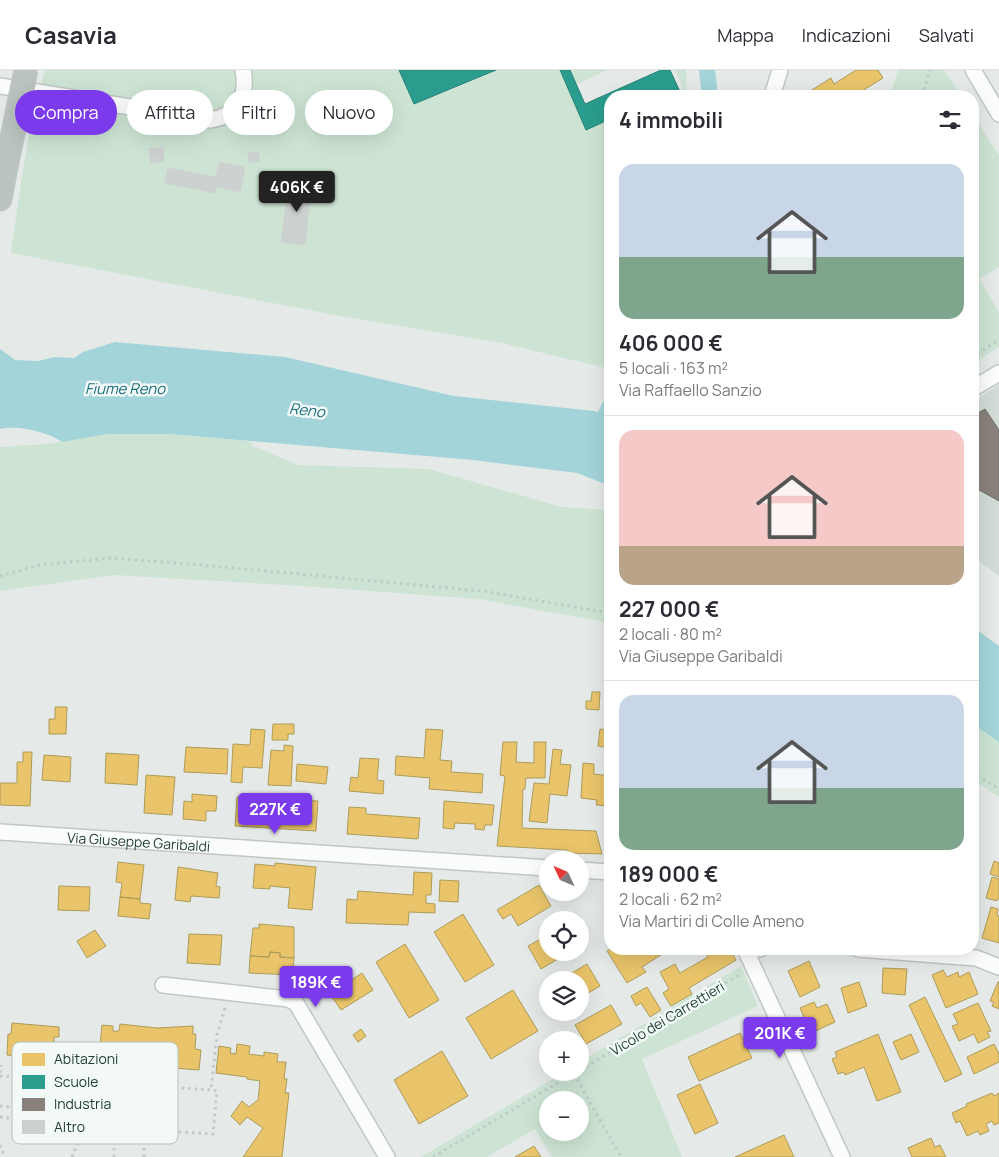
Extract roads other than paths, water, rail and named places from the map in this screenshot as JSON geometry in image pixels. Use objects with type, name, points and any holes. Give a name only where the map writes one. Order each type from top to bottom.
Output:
[{"type":"highway","points":[[0,199],[26,70]]},
{"type":"street","points":[[0,86],[210,120],[229,115],[238,106],[242,97],[243,70]]},
{"type":"street","points":[[774,90],[780,70]]},
{"type":"street","points":[[973,70],[999,114]]},
{"type":"street","points":[[979,385],[999,373]]},
{"type":"street","name":"Via Giuseppe Garibaldi","points":[[0,832],[539,867]]},
{"type":"street","points":[[589,871],[604,872]]},
{"type":"street","points":[[748,955],[842,1157]]},
{"type":"street","points":[[937,955],[976,958],[999,967]]},
{"type":"street","points":[[163,985],[288,999],[296,1003],[387,1157]]},
{"type":"water","name":"Fiume Reno","points":[[115,342],[285,357],[454,396],[594,411],[604,415],[604,484],[577,473],[473,460],[170,434],[107,434],[62,442],[49,435],[32,430],[0,429],[0,349],[15,360],[38,361],[55,357],[74,358],[83,352]]},
{"type":"water","points":[[979,631],[999,646],[999,742],[979,728]]},
{"type":"waterway","points":[[707,70],[709,90]]},
{"type":"waterway","points":[[595,436],[604,418]]},
{"type":"water label","name":"Reno","points":[[307,410]]}]
